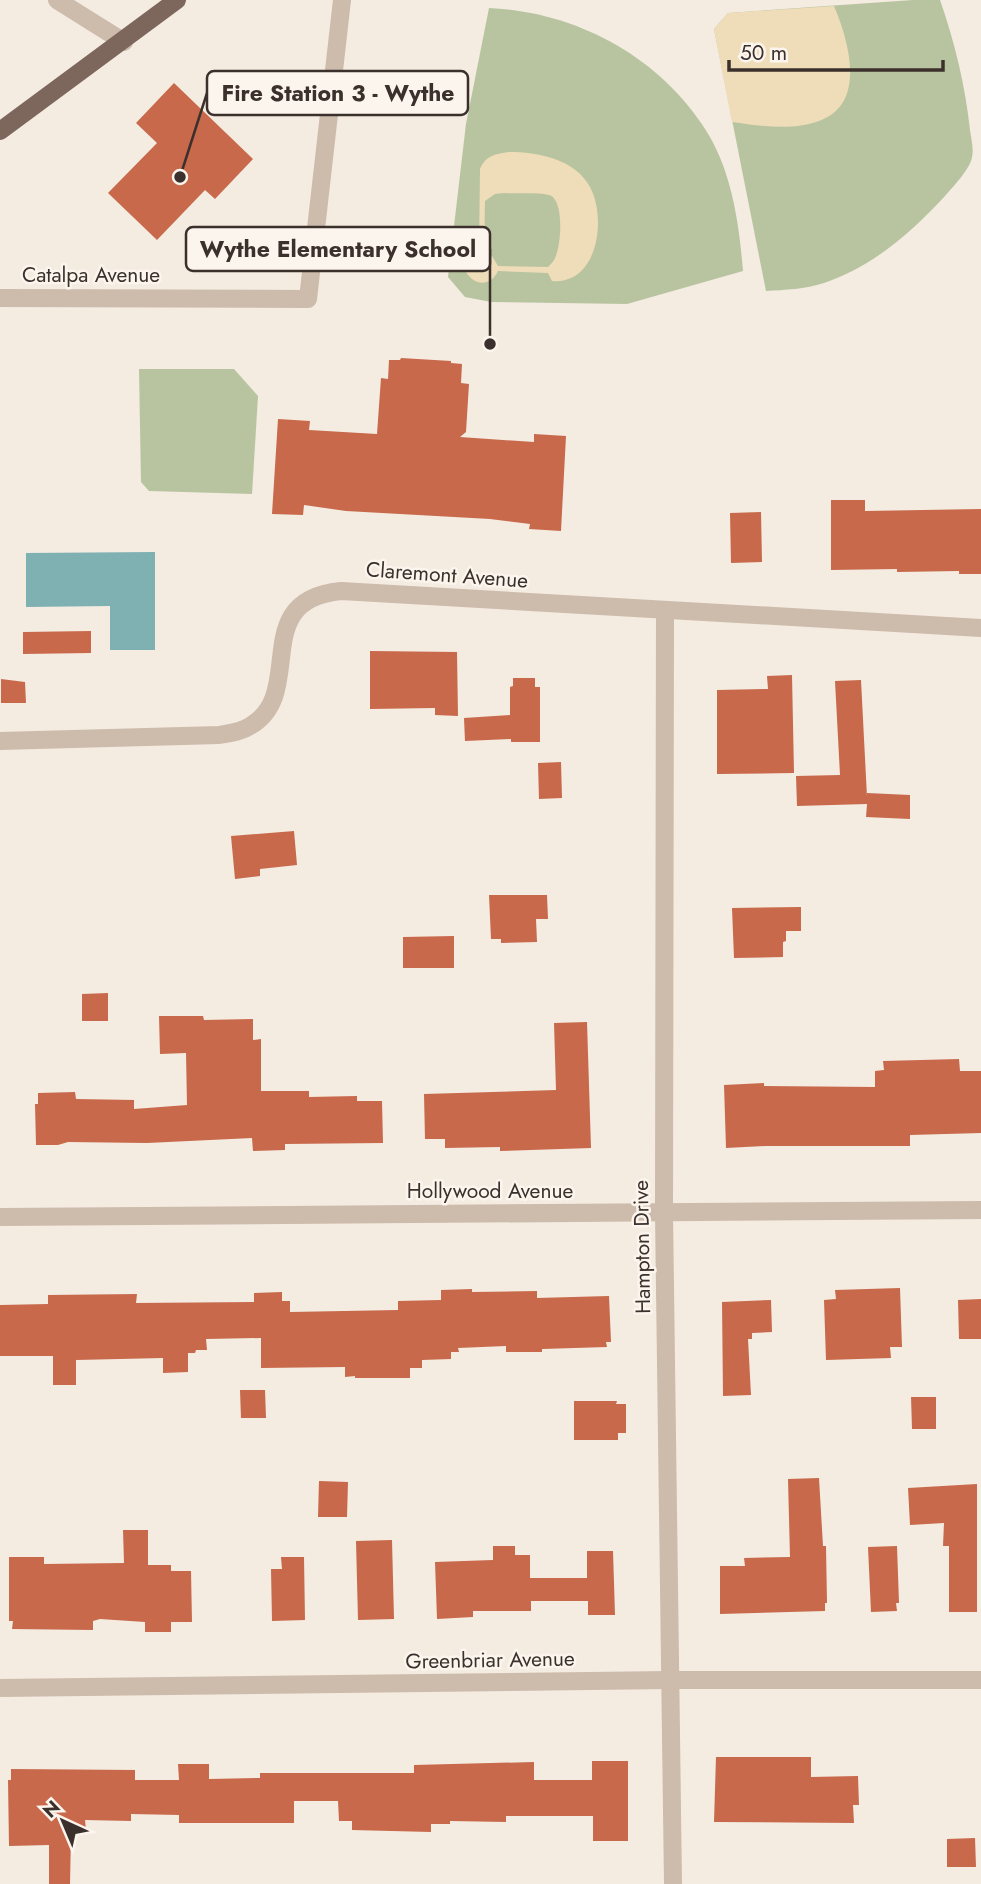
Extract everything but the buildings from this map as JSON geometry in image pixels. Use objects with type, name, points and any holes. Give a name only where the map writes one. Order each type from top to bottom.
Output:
[{"type":"main road","points":[[0,131],[124,42],[177,0]]},
{"type":"street","points":[[57,0],[124,42]]},
{"type":"street","name":"Catalpa Avenue","points":[[0,298],[308,299],[342,0]]},
{"type":"street","name":"Claremont Avenue","points":[[0,741],[219,735],[251,726],[262,716],[276,692],[283,634],[289,619],[300,605],[311,597],[326,592],[981,628]]},
{"type":"street","name":"Hampton Drive","points":[[665,610],[664,1213],[673,1884]]},
{"type":"street","name":"Hollywood Avenue","points":[[0,1217],[981,1210]]},
{"type":"street","name":"Greenbriar Avenue","points":[[0,1688],[670,1680],[981,1680]]},
{"type":"green space","points":[[940,0],[959,64],[973,151],[971,162],[961,178],[919,223],[875,258],[824,283],[766,291],[714,29],[728,13]]},
{"type":"green space","points":[[489,8],[522,11],[586,30],[615,44],[668,84],[691,109],[718,153],[734,202],[743,271],[627,304],[491,302],[465,297],[448,277],[466,124]]},
{"type":"green space","points":[[139,369],[234,369],[258,396],[252,494],[149,491],[141,482]]},
{"type":"sand","points":[[834,6],[844,36],[850,69],[849,86],[844,100],[834,113],[819,121],[798,126],[776,127],[732,122],[714,29],[728,13]]},
{"type":"sand","points":[[509,152],[555,159],[575,170],[590,187],[598,215],[595,247],[580,272],[568,279],[552,281],[548,273],[498,271],[491,280],[483,283],[474,280],[466,272],[470,257],[479,252],[480,169],[488,158]],"holes":[[[495,194],[549,195],[558,205],[560,234],[557,252],[548,267],[498,266],[492,256],[484,252],[485,201]]]},
{"type":"water","points":[[155,552],[155,650],[110,650],[110,606],[26,607],[26,553]]},
{"type":"place","name":"Fire Station 3 - Wythe","points":[[180,177]]},
{"type":"place","name":"Wythe Elementary School","points":[[490,344]]}]
